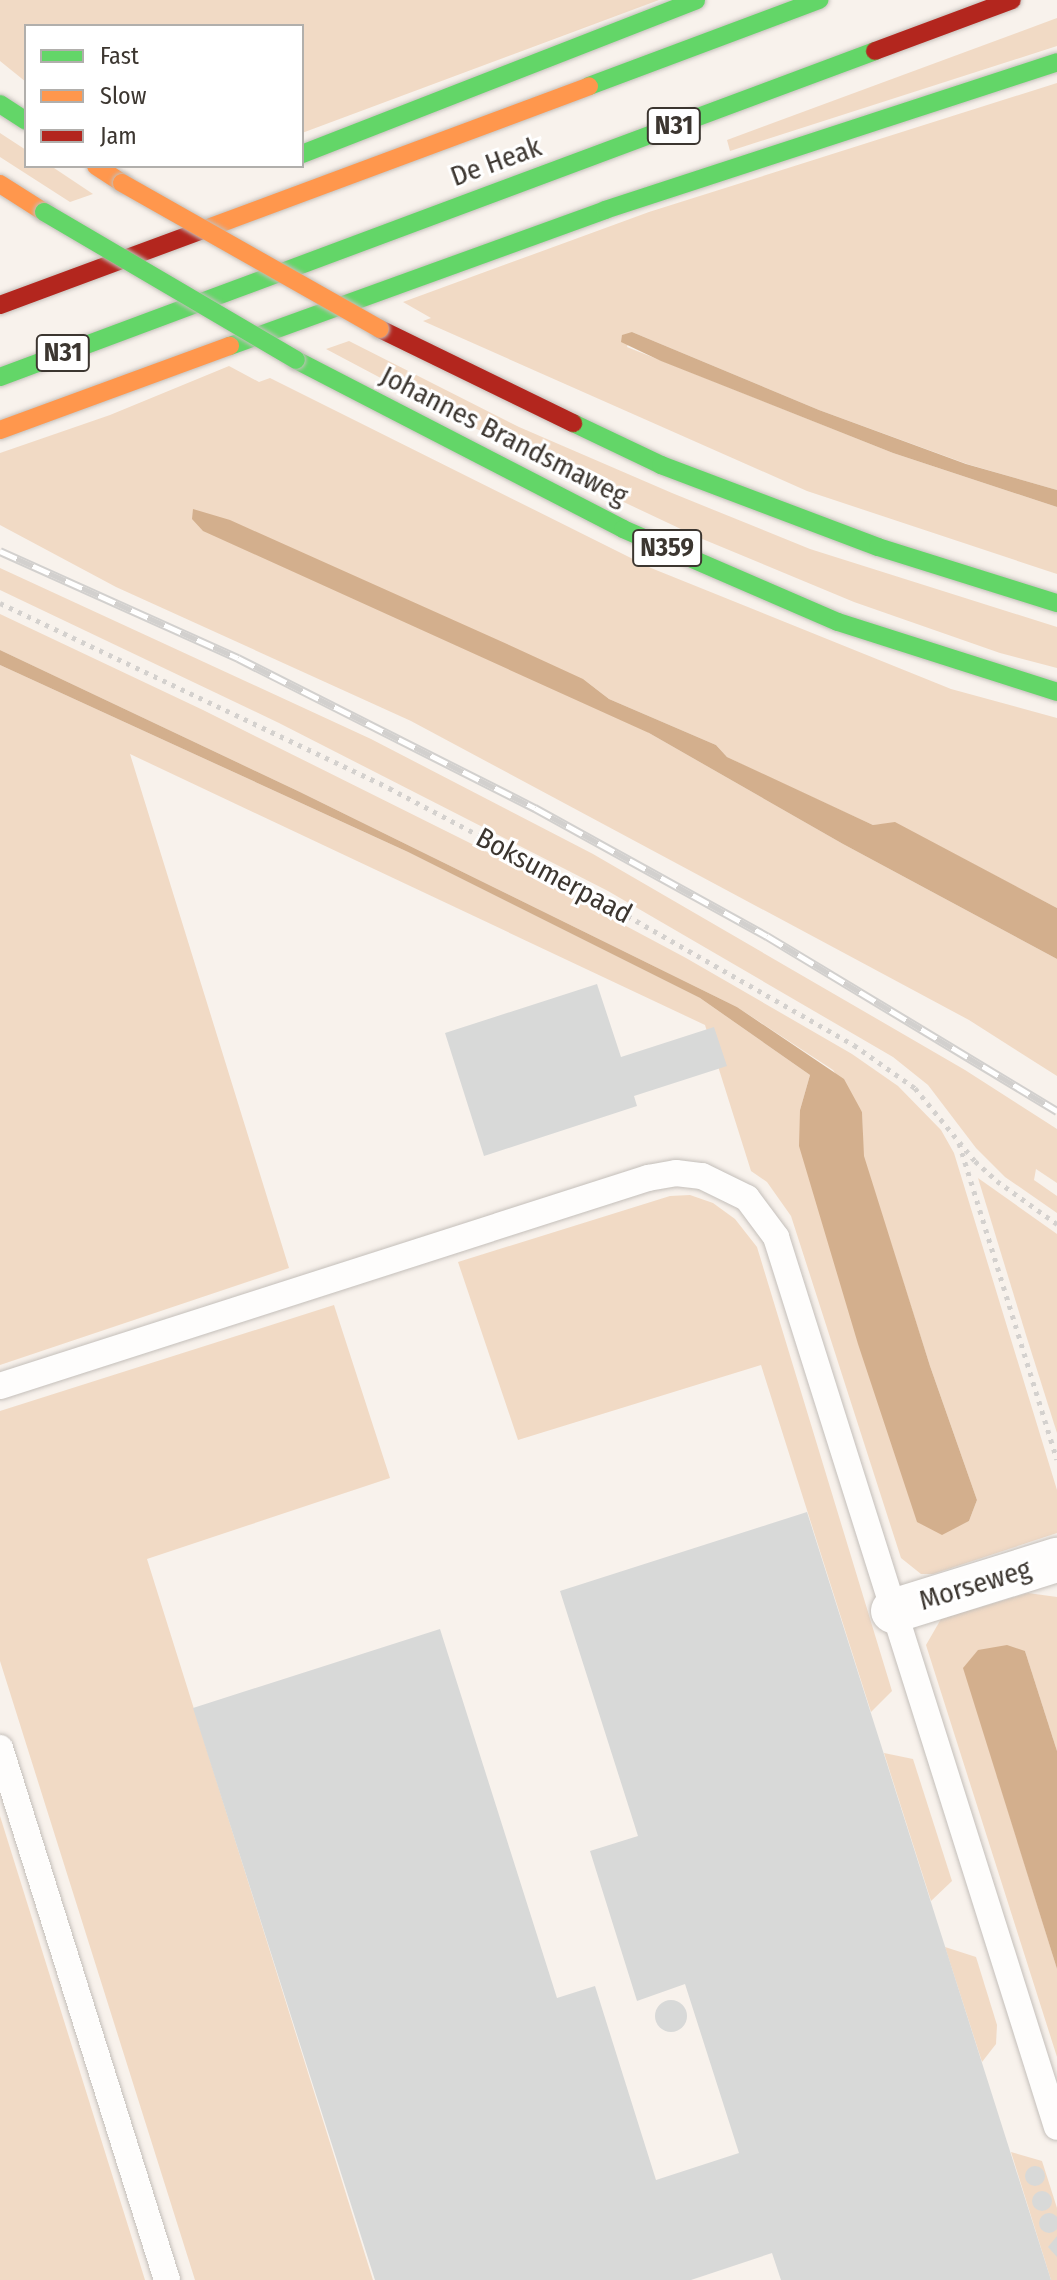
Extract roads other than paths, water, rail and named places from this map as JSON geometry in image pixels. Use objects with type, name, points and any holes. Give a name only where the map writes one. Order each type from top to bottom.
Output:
[{"type":"highway","points":[[304,153],[696,0]]},
{"type":"highway","name":"De Heak","points":[[0,305],[819,0]]},
{"type":"highway","name":"De Heak","points":[[0,377],[1012,0]]},
{"type":"highway","name":"N31","points":[[0,430],[605,210],[1057,62]]},
{"type":"highway","points":[[0,104],[24,120]]},
{"type":"highway","name":"Johannes Brandsmaweg","points":[[99,168],[380,329],[661,465],[878,547],[1057,603]]},
{"type":"highway","name":"Johannes Brandsmaweg","points":[[0,184],[296,360],[637,535],[838,622],[1057,692]]},
{"type":"highway","name":"N31","points":[[212,225],[260,186]]},
{"type":"street","name":"Morseweg","points":[[893,1611],[1057,1560]]},
{"type":"lane","points":[[0,1386],[648,1178],[676,1173],[702,1176],[747,1198],[776,1237],[1057,2127]]},
{"type":"lane","points":[[0,1748],[167,2280]]},
{"type":"railway","points":[[0,551],[238,658],[535,808],[767,936],[1057,1111]]}]
